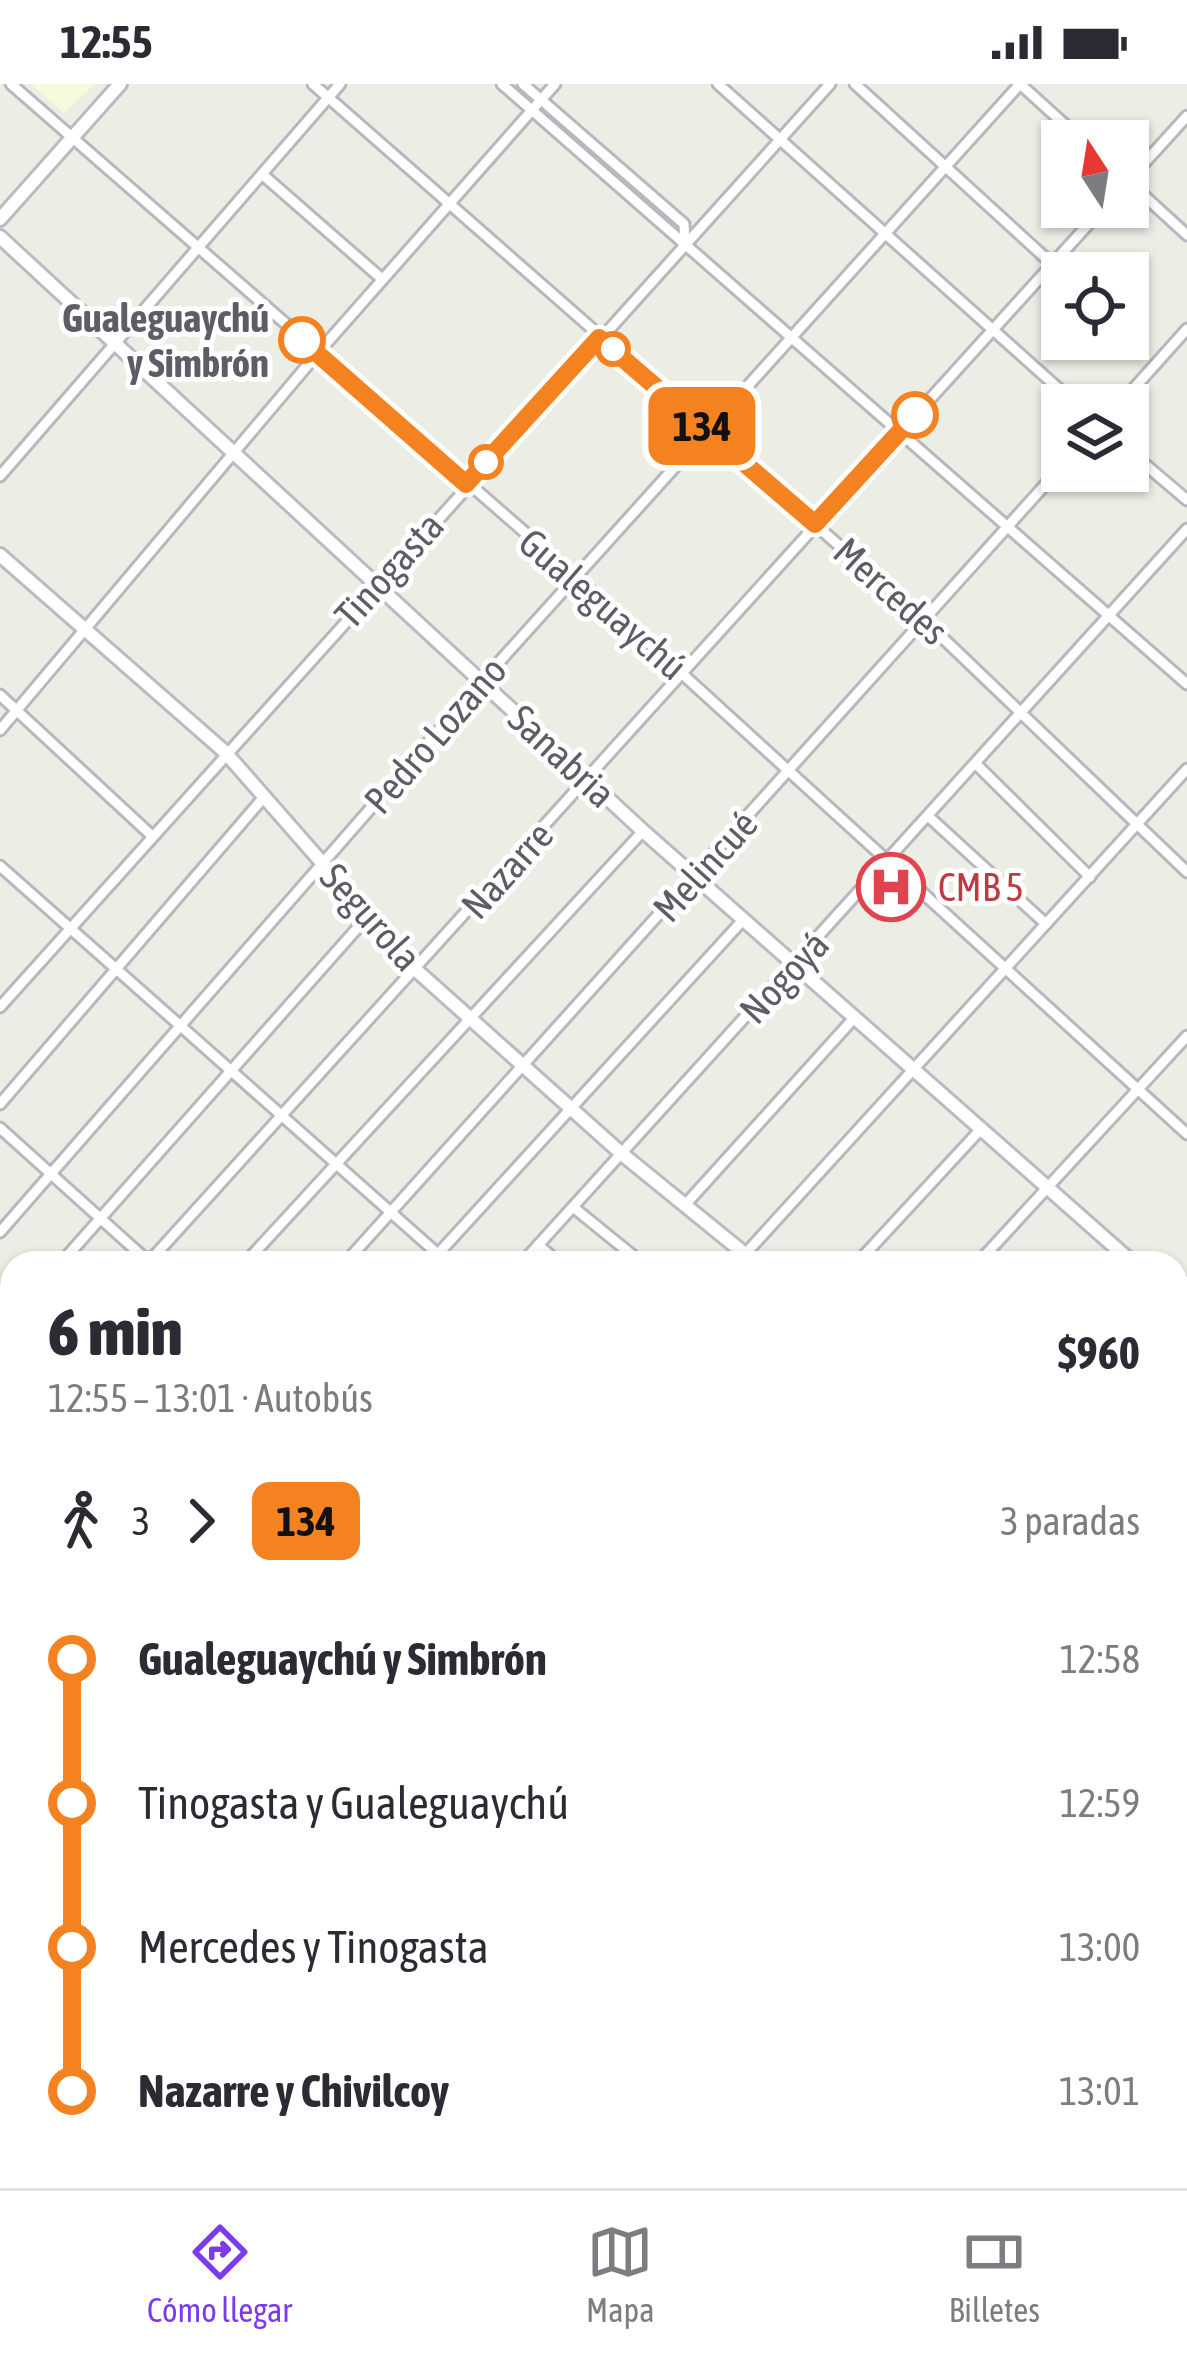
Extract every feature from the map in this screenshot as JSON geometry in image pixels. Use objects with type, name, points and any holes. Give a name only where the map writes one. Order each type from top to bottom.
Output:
[{"type":"street","name":"Gualeguaychú","points":[[11,84],[685,675],[1187,1133]]},
{"type":"street","points":[[0,219],[120,84]]},
{"type":"street","name":"Mercedes","points":[[313,84],[1024,710],[1187,872]]},
{"type":"street","points":[[0,476],[340,84]]},
{"type":"street","points":[[502,84],[1003,528],[1187,684]]},
{"type":"street","points":[[523,84],[684,224],[685,243]]},
{"type":"street","points":[[0,730],[316,354],[555,84]]},
{"type":"street","points":[[718,84],[1054,384]]},
{"type":"street","name":"Tinogasta","points":[[0,1006],[830,84]]},
{"type":"street","points":[[855,84],[1041,255]]},
{"type":"street","points":[[1020,84],[1060,120]]},
{"type":"street","name":"Pedro Lozano","points":[[0,1232],[482,681],[1020,84]]},
{"type":"street","points":[[1149,158],[1187,116]]},
{"type":"street","points":[[263,175],[382,279]]},
{"type":"street","points":[[1149,200],[1187,235]]},
{"type":"street","name":"Nazarre","points":[[1064,252],[1085,228]]},
{"type":"street","name":"Sanabria","points":[[0,238],[588,782],[1118,1251]]},
{"type":"street","name":"Nazarre","points":[[160,1251],[1041,277]]},
{"type":"street","points":[[1138,384],[1187,329]]},
{"type":"street","points":[[1149,468],[1187,500]]},
{"type":"street","name":"Melincué","points":[[356,1251],[1041,488]]},
{"type":"street","name":"Nogoyá","points":[[533,1251],[1187,529]]},
{"type":"street","name":"Segurola","points":[[0,555],[225,752],[416,970],[736,1251]]},
{"type":"street","points":[[0,695],[151,835]]},
{"type":"street","points":[[976,764],[1090,877]]},
{"type":"street","points":[[754,1251],[1187,769]]},
{"type":"street","points":[[0,1104],[264,797]]},
{"type":"street","points":[[928,816],[1046,924]]},
{"type":"street","points":[[256,1251],[643,831]]},
{"type":"street","points":[[0,866],[434,1251]]},
{"type":"street","points":[[71,1251],[368,916]]},
{"type":"street","points":[[441,1251],[574,1111],[743,920]]},
{"type":"street","points":[[686,1204],[855,1017]]},
{"type":"street","points":[[989,1251],[1187,1036]]},
{"type":"street","points":[[0,1128],[136,1251]]},
{"type":"street","points":[[868,1251],[980,1129]]},
{"type":"street","points":[[573,1207],[627,1251]]},
{"type":"street","points":[[538,1246],[544,1251]]},
{"type":"shaded area","points":[[31,84],[95,84],[64,113]]},
{"type":"shaded area","points":[[552,114],[676,223],[676,226],[548,118]]},
{"type":"bus line","name":"134","points":[[302,340],[466,484],[599,338],[815,524],[915,415]]},
{"type":"place","name":"Gualeguaychú y Simbrón","points":[[302,340]]},
{"type":"place","name":"CMB 5","points":[[891,887]]}]
